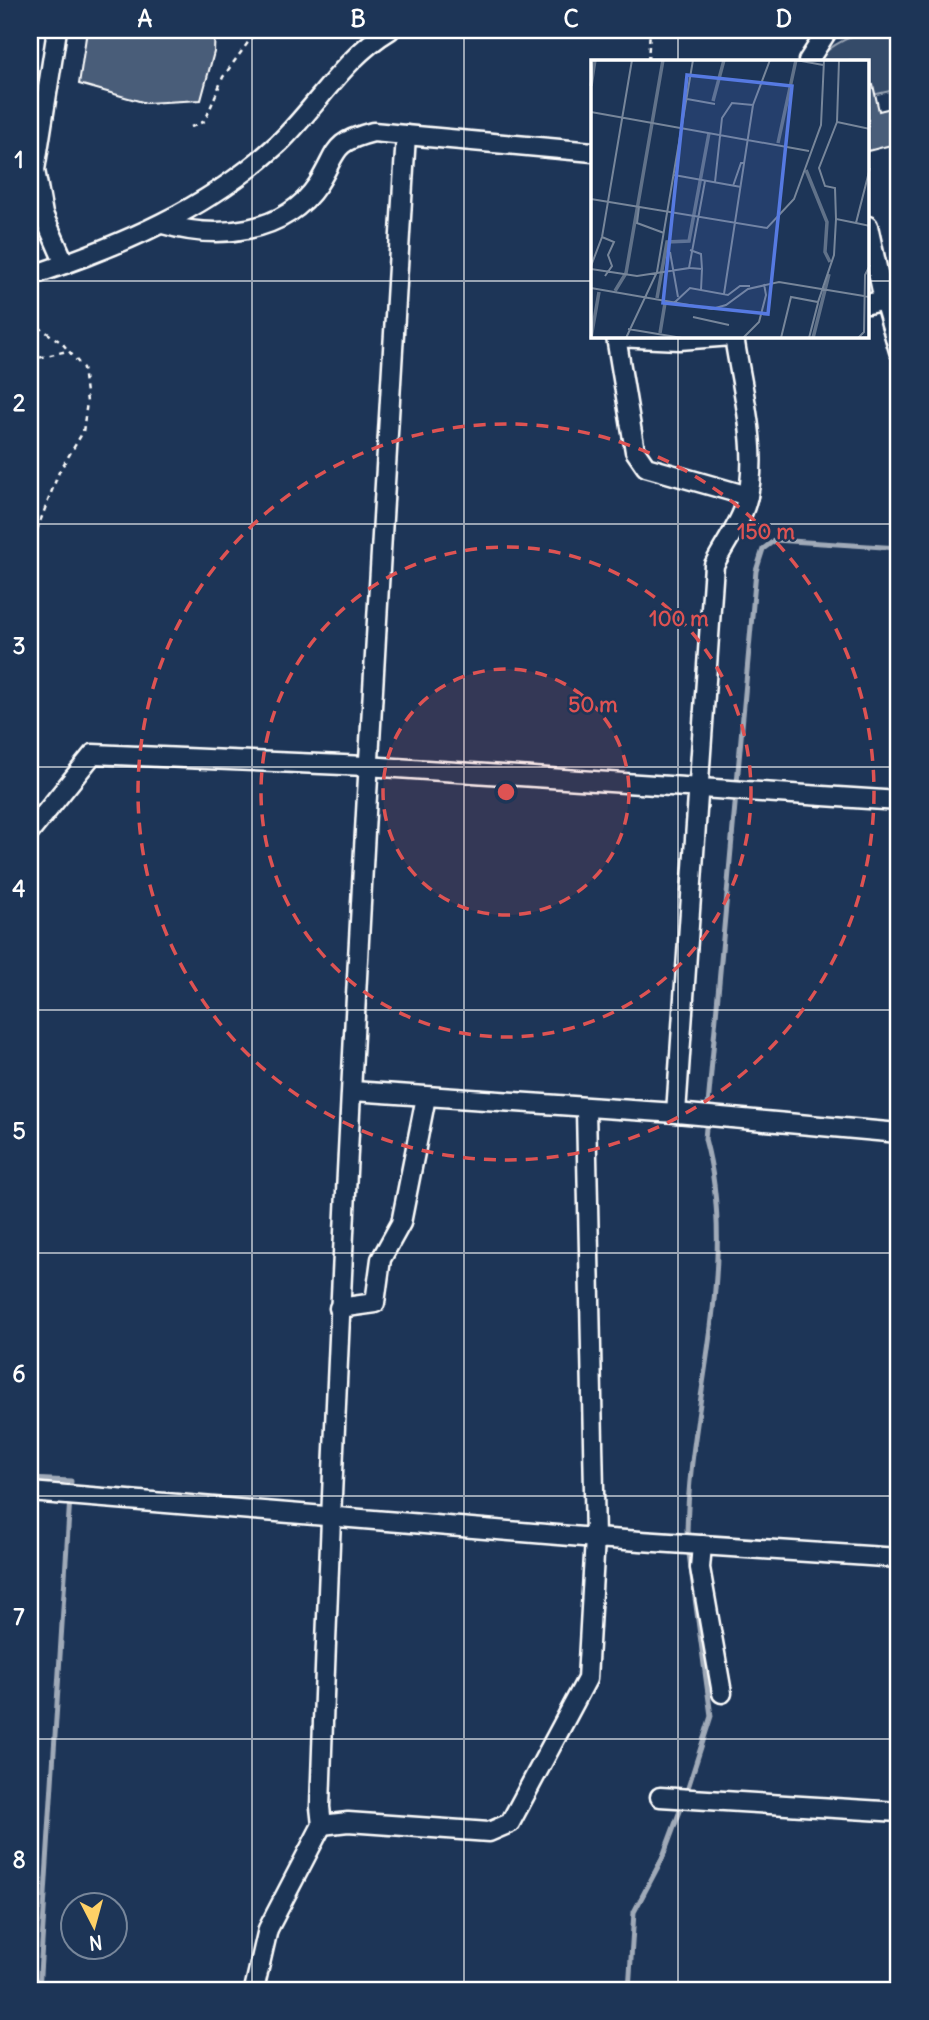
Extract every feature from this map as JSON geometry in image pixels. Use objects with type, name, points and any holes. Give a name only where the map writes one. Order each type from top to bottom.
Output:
[{"type":"street","points":[[57,30],[34,170],[43,214],[65,264]]},
{"type":"street","points":[[30,276],[163,224],[199,205],[269,151],[315,104],[339,72],[373,40],[390,30]]},
{"type":"street","points":[[809,60],[828,30]]},
{"type":"street","points":[[163,224],[180,229],[238,230],[270,225],[296,211],[318,184],[337,146],[373,132],[591,152]]},
{"type":"street","points":[[254,1990],[268,1929],[322,1825],[330,1517],[339,1308],[353,1091],[366,766],[405,135]]},
{"type":"street","points":[[870,235],[884,300],[899,351]]},
{"type":"street","points":[[616,338],[635,451],[646,467],[748,496]]},
{"type":"street","points":[[637,338],[706,338]]},
{"type":"street","points":[[676,1113],[713,565],[748,496],[752,446],[733,338]]},
{"type":"street","points":[[30,832],[93,754],[366,766],[899,801]]},
{"type":"street","points":[[353,1091],[586,1109],[676,1113],[899,1133]]},
{"type":"street","points":[[339,1308],[375,1303],[381,1259],[401,1223],[426,1097]]},
{"type":"street","points":[[322,1825],[348,1822],[489,1832],[510,1823],[587,1679],[595,1538],[586,1109]]},
{"type":"street","points":[[30,1492],[595,1538],[899,1558]]},
{"type":"street","points":[[702,1545],[700,1568],[722,1693]]},
{"type":"street","points":[[660,1797],[899,1812]]},
{"type":"path","points":[[191,127],[205,121],[223,76],[252,37],[253,30]]},
{"type":"path","points":[[648,60],[650,30]]},
{"type":"path","points":[[30,321],[68,350],[83,368],[87,402],[83,432],[58,472],[30,548]]},
{"type":"path","points":[[30,360],[68,350]]},
{"type":"shaded area","points":[[877,30],[899,32],[899,89],[870,96],[870,60],[818,60],[829,49],[861,33]]},
{"type":"building","points":[[87,30],[215,30],[214,52],[201,100],[146,103],[79,84]]},
{"type":"building","points":[[873,85],[879,111],[899,106],[899,143],[870,150],[870,86]]},
{"type":"waterway","points":[[686,1794],[711,1716],[687,1539],[689,1489],[715,1288],[715,1188],[705,1139],[756,571],[763,549],[775,540],[899,548]]},
{"type":"waterway","points":[[30,1479],[71,1481],[39,1990]]},
{"type":"waterway","points":[[629,1990],[634,1912],[662,1859],[683,1803]]}]
